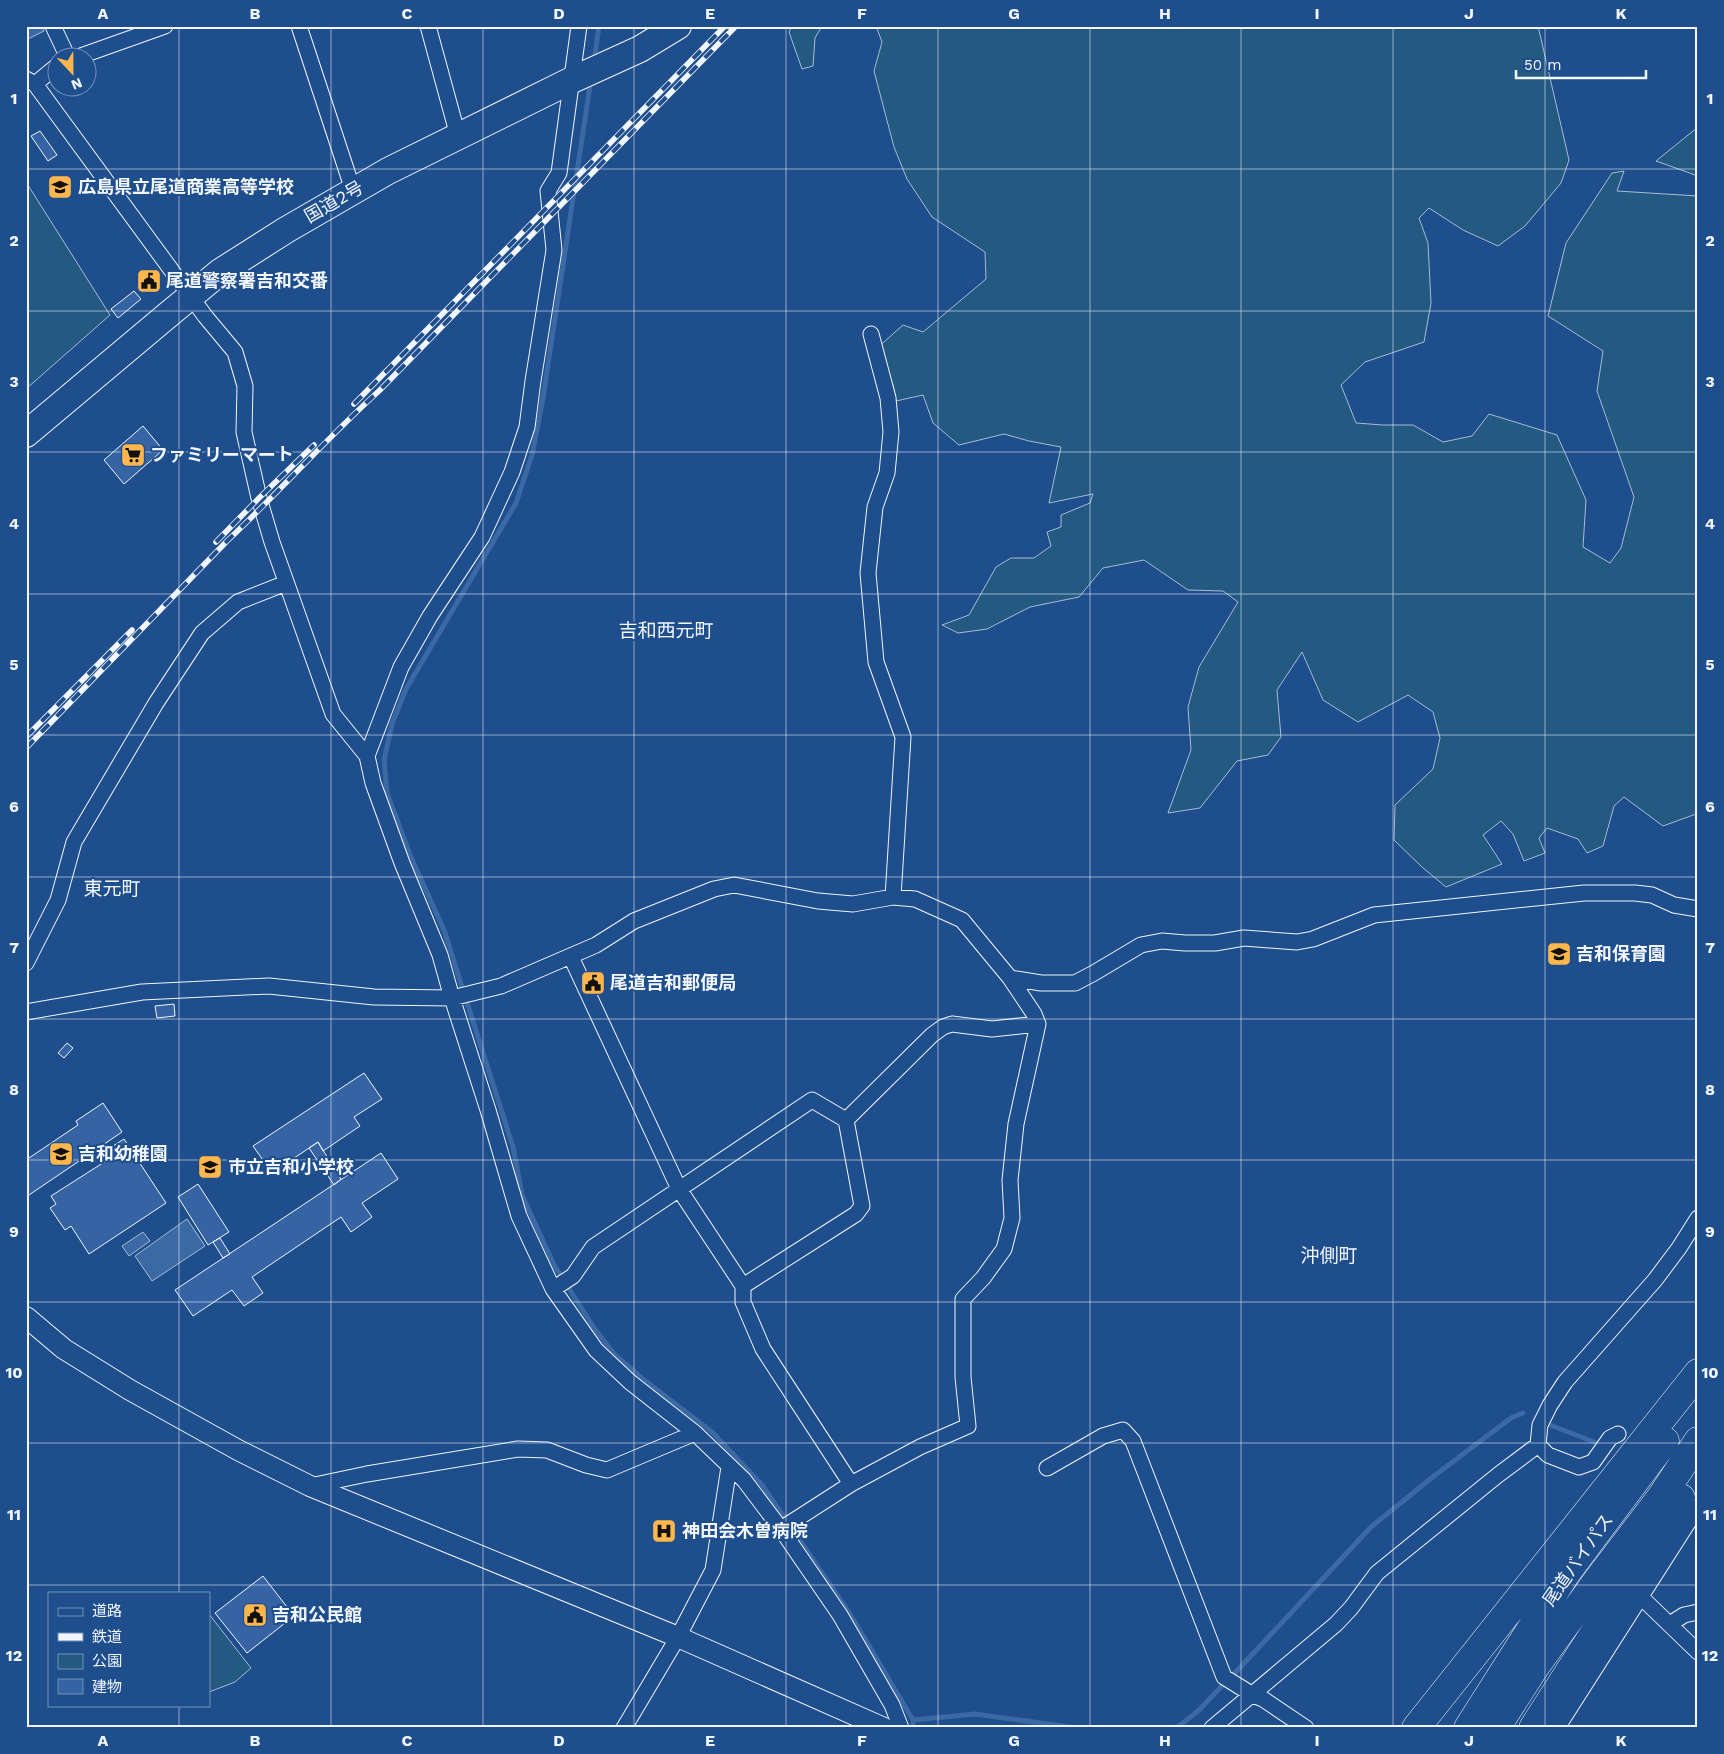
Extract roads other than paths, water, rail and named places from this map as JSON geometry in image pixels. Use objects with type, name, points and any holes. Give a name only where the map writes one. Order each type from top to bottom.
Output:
[{"type":"highway","name":"国道2号","points":[[26,434],[220,272],[252,250],[353,190],[575,78],[648,45],[678,26]]},
{"type":"highway","points":[[1416,1728],[1698,1373]]},
{"type":"highway","name":"尾道バイパス","points":[[1468,1728],[1568,1572],[1698,1398]]},
{"type":"highway","name":"尾道バイパス","points":[[1496,1728],[1535,1667],[1599,1578],[1661,1497],[1698,1441]]},
{"type":"highway","points":[[1533,1728],[1698,1471]]},
{"type":"street","points":[[53,26],[63,48]]},
{"type":"street","points":[[98,50],[165,26]]},
{"type":"street","points":[[299,26],[353,190]]},
{"type":"street","points":[[428,26],[458,136]]},
{"type":"street","points":[[367,756],[401,667],[430,616],[482,536],[512,472],[527,427],[532,381],[554,250],[548,191],[559,172],[575,78],[579,26]]},
{"type":"street","points":[[48,71],[31,82],[235,352],[245,386],[244,432],[259,498],[272,542],[333,714],[367,756],[373,783],[402,863],[440,955],[519,1216],[553,1289],[596,1350],[630,1382],[695,1433],[744,1480],[781,1529],[840,1615],[874,1670],[892,1705],[901,1728]]},
{"type":"street","points":[[872,334],[888,398],[891,432],[887,473],[875,507],[868,573],[876,662],[903,737],[893,897]]},
{"type":"street","points":[[26,963],[58,900],[74,842],[156,703],[202,633],[238,602],[286,583]]},
{"type":"street","points":[[26,1012],[142,992],[269,986],[374,997],[452,998],[502,986],[596,945],[634,920],[714,889],[734,885],[818,901],[853,904],[893,897],[915,899],[962,920],[1010,978],[1034,1014],[1038,1024],[1016,1124],[1010,1180],[1012,1218],[1004,1250],[964,1299],[964,1377],[968,1426],[920,1447],[851,1484],[781,1529]]},
{"type":"street","points":[[1010,978],[1040,983],[1075,983],[1142,945],[1162,941],[1185,944],[1215,943],[1244,938],[1297,942],[1313,939],[1374,916],[1584,893],[1643,894],[1674,905],[1698,909]]},
{"type":"street","points":[[571,957],[679,1188],[743,1286],[743,1302],[763,1349],[851,1484]]},
{"type":"street","points":[[846,1120],[932,1035],[943,1027],[952,1024],[992,1029],[1038,1024]]},
{"type":"street","points":[[553,1289],[573,1276],[593,1247],[812,1100],[846,1120],[862,1206],[856,1214],[743,1286]]},
{"type":"street","points":[[1212,1728],[1336,1624],[1351,1608],[1377,1573],[1538,1445],[1540,1425],[1564,1382],[1655,1280],[1698,1218]]},
{"type":"street","points":[[26,1317],[64,1349],[130,1390],[238,1450],[310,1486],[678,1637],[884,1728]]},
{"type":"street","points":[[1047,1468],[1103,1436],[1123,1430],[1128,1435],[1133,1441],[1224,1677],[1253,1695],[1263,1698],[1306,1728]]},
{"type":"street","points":[[310,1486],[367,1474],[518,1449],[547,1450],[586,1465],[607,1470],[695,1433]]},
{"type":"street","points":[[1538,1445],[1548,1455],[1579,1467],[1593,1462],[1610,1438],[1618,1434]]},
{"type":"street","points":[[624,1728],[678,1637],[714,1570],[729,1467]]},
{"type":"street","points":[[1557,1728],[1698,1507]]},
{"type":"street","points":[[1641,1597],[1698,1652]]},
{"type":"street","points":[[1670,1624],[1684,1615],[1698,1612]]},
{"type":"waterway","points":[[594,61],[599,26]]},
{"type":"waterway","points":[[591,79],[543,398],[532,455],[516,503],[406,689],[392,724],[384,760],[387,793],[410,855],[444,930],[513,1147],[522,1195],[554,1265],[594,1328],[614,1354],[644,1380],[712,1432],[762,1485],[850,1614],[913,1720],[913,1728]]},
{"type":"waterway","points":[[1234,1674],[1371,1527],[1434,1476],[1511,1418],[1523,1413]]},
{"type":"waterway","points":[[1550,1425],[1594,1442]]},
{"type":"waterway","points":[[1170,1728],[1178,1727],[1199,1710],[1222,1686]]},
{"type":"waterway","points":[[913,1720],[975,1714],[1077,1728]]},
{"type":"railway","points":[[354,404],[725,26]]},
{"type":"railway","points":[[26,748],[228,540],[380,390],[736,26]]},
{"type":"railway","points":[[216,542],[314,445]]},
{"type":"railway","points":[[26,737],[132,630]]},
{"type":"place","name":"広島県立尾道商業高等学校","points":[[60,187]]},
{"type":"place","name":"尾道警察署吉和交番","points":[[149,281]]},
{"type":"place","name":"ファミリーマート","points":[[133,455]]},
{"type":"place","name":"吉和保育園","points":[[1559,954]]},
{"type":"place","name":"尾道吉和郵便局","points":[[593,983]]},
{"type":"place","name":"吉和幼稚園","points":[[61,1154]]},
{"type":"place","name":"市立吉和小学校","points":[[210,1167]]},
{"type":"place","name":"神田会木曽病院","points":[[664,1531]]},
{"type":"place","name":"吉和公民館","points":[[255,1615]]},
{"type":"district","name":"吉和西元町","points":[[666,630]]},
{"type":"district","name":"東元町","points":[[112,888]]},
{"type":"district","name":"沖側町","points":[[1329,1255]]}]
